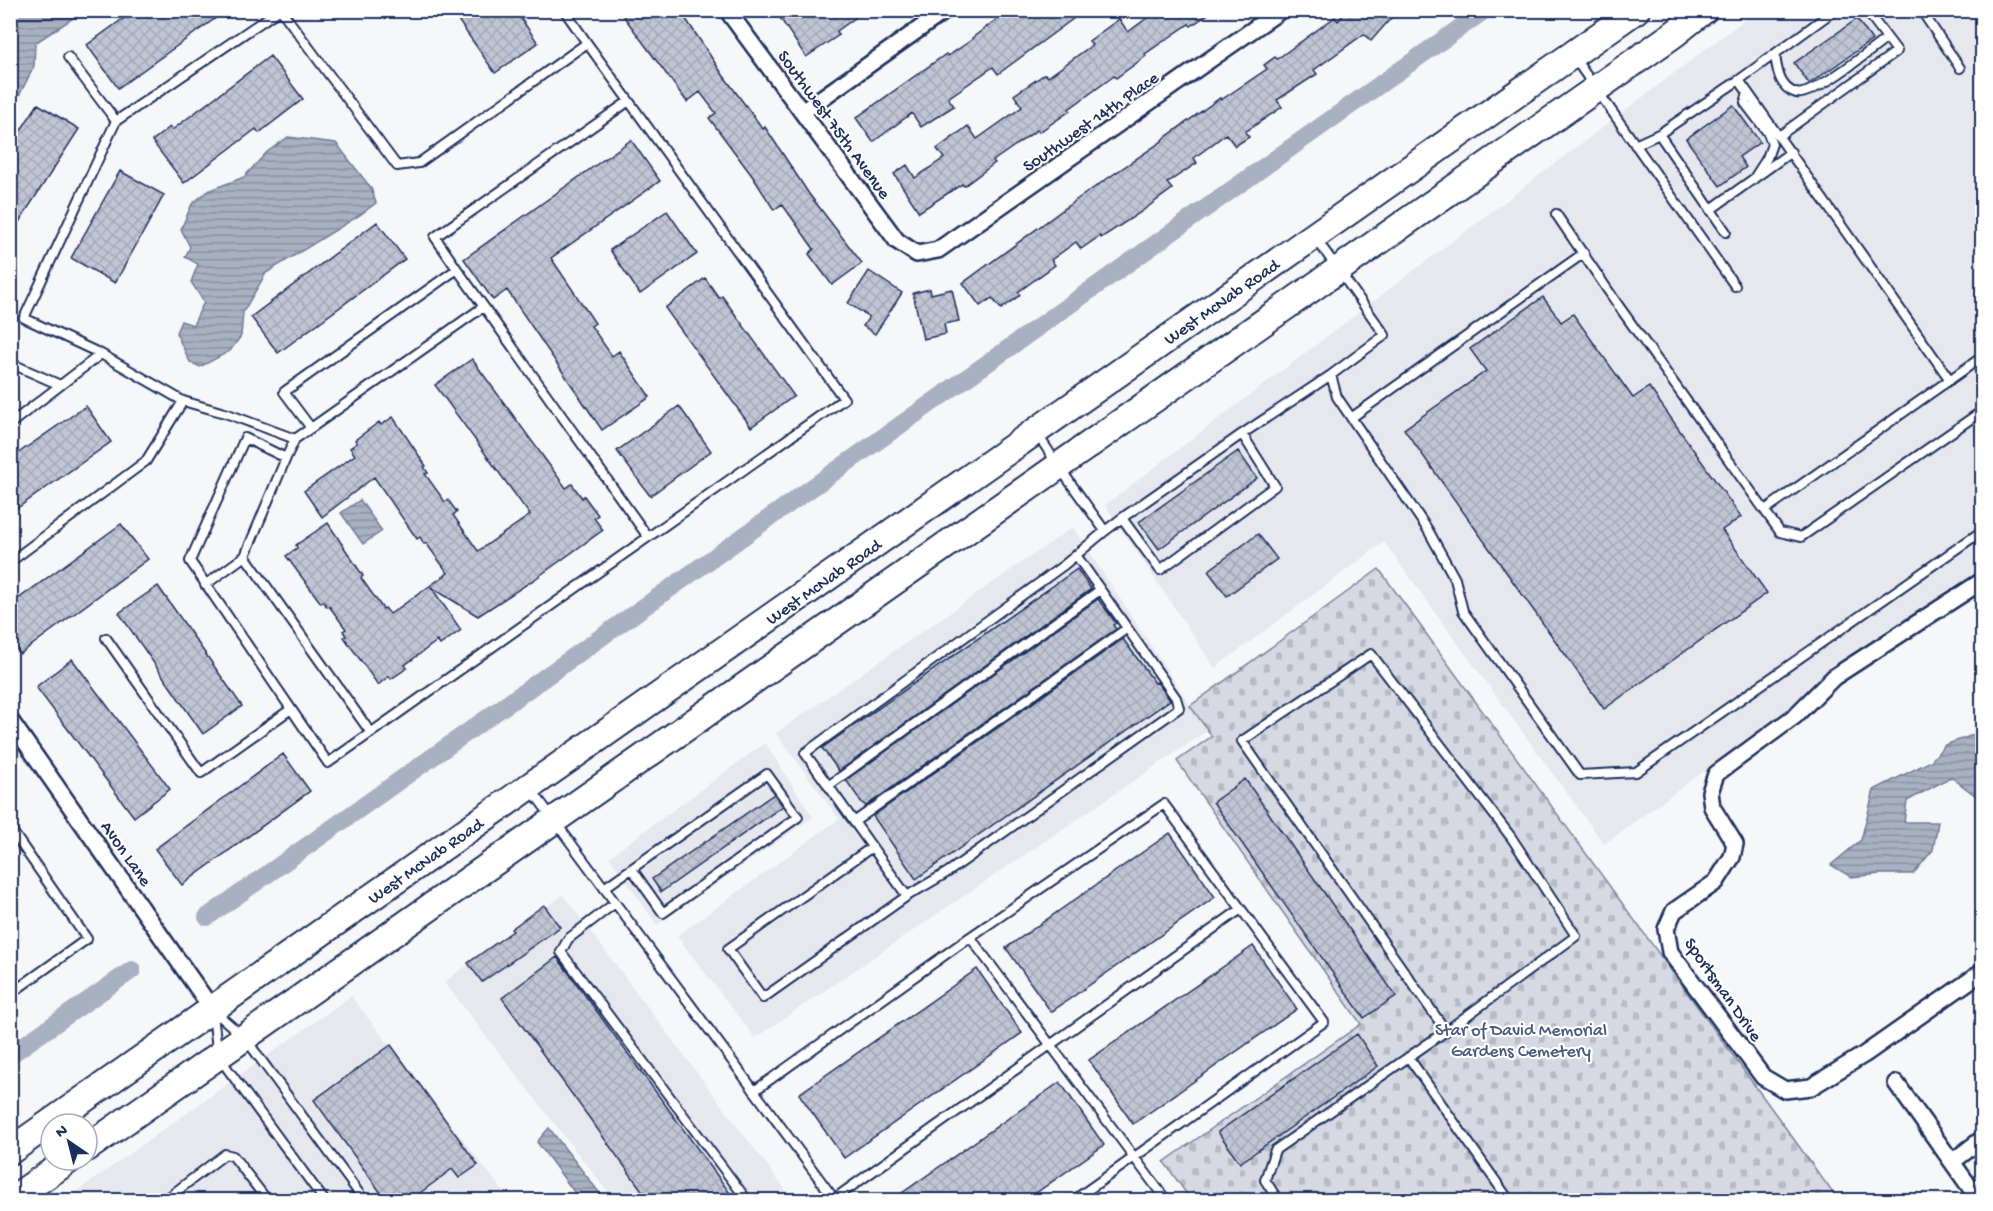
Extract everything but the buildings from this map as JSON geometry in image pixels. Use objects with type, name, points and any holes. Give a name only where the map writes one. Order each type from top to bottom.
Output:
[{"type":"main road","name":"West McNab Road","points":[[10,1151],[1636,10]]},
{"type":"main road","points":[[99,1140],[1339,270],[1674,34],[1704,10]]},
{"type":"main road","points":[[11,1200],[52,1172]]},
{"type":"street","name":"Southwest 75th Avenue","points":[[728,10],[897,241],[917,255]]},
{"type":"street","points":[[802,112],[946,10]]},
{"type":"street","name":"Southwest 14th Place","points":[[917,255],[938,250],[1281,10]]},
{"type":"street","name":"Sportsman Drive","points":[[1983,581],[1834,677],[1795,716],[1716,774],[1710,792],[1712,807],[1735,844],[1732,857],[1716,882],[1674,911],[1666,929],[1670,952],[1762,1077],[1785,1090],[1811,1087],[1865,1054],[1983,972]]},
{"type":"street","name":"Avon Lane","points":[[10,720],[212,1009]]},
{"type":"street","points":[[1896,1083],[1978,1200]]},
{"type":"street","points":[[1952,1162],[1983,1139]]},
{"type":"lane","points":[[295,440],[228,414],[183,401],[101,354],[24,318],[116,121],[280,10],[397,166],[419,163],[587,43]]},
{"type":"lane","points":[[286,458],[245,438],[189,561],[328,763],[844,399],[564,10]]},
{"type":"lane","points":[[1635,145],[1659,134],[1775,55],[1835,10]]},
{"type":"lane","points":[[1779,136],[1897,51],[1866,10]]},
{"type":"lane","points":[[1921,10],[1960,68]]},
{"type":"lane","points":[[1775,55],[1778,74],[1783,83],[1797,94],[1804,94],[1822,85],[1887,38]]},
{"type":"lane","points":[[1572,55],[1735,286]]},
{"type":"lane","points":[[68,57],[116,121]]},
{"type":"lane","points":[[1739,80],[1950,380]]},
{"type":"lane","points":[[1748,93],[1745,103],[1768,133],[1772,144],[1767,158],[1753,180]]},
{"type":"lane","points":[[629,101],[435,237],[648,537]]},
{"type":"lane","points":[[1659,134],[1726,232]]},
{"type":"lane","points":[[1710,210],[1791,152]]},
{"type":"lane","points":[[1556,214],[1780,532],[1801,537],[1983,411]]},
{"type":"lane","points":[[907,897],[805,753],[1076,555],[1122,518],[1330,375],[1384,335],[1314,236]]},
{"type":"lane","points":[[1351,418],[1584,253]]},
{"type":"lane","points":[[311,428],[284,392],[457,269]]},
{"type":"lane","points":[[205,585],[245,556],[295,440],[483,307]]},
{"type":"lane","points":[[10,424],[101,354]]},
{"type":"lane","points":[[1764,510],[1983,357]]},
{"type":"lane","points":[[10,363],[60,385]]},
{"type":"lane","points":[[1330,375],[1337,397],[1428,530],[1455,579],[1463,611],[1580,775],[1636,772],[1983,531]]},
{"type":"lane","points":[[10,562],[146,461],[183,401]]},
{"type":"lane","points":[[1036,431],[1105,531]]},
{"type":"lane","points":[[1122,518],[1160,570],[1275,486],[1242,434]]},
{"type":"lane","points":[[872,847],[728,949],[763,998],[907,897],[948,872],[1179,708],[1176,698],[1076,555]]},
{"type":"lane","points":[[245,556],[371,733]]},
{"type":"lane","points":[[828,786],[1100,590]]},
{"type":"lane","points":[[854,822],[1126,628]]},
{"type":"lane","points":[[106,638],[201,773],[291,709]]},
{"type":"lane","points":[[1278,1200],[1265,1180],[1275,1150],[1409,1058],[1446,1031],[1576,936],[1511,837],[1371,654],[1242,741],[1446,1031]]},
{"type":"lane","points":[[604,888],[767,774],[798,817],[663,913],[632,869]]},
{"type":"lane","points":[[530,786],[835,1200],[1241,909]]},
{"type":"lane","points":[[754,1091],[970,936],[1164,804],[1324,1022],[1074,1200]]},
{"type":"lane","points":[[10,828],[87,939],[10,994]]},
{"type":"lane","points":[[615,903],[568,939],[561,952],[747,1200]]},
{"type":"lane","points":[[970,936],[1166,1200]]},
{"type":"lane","points":[[212,1009],[245,1038],[364,1200]]},
{"type":"lane","points":[[212,1009],[218,1057],[324,1200]]},
{"type":"lane","points":[[1409,1058],[1509,1200]]},
{"type":"lane","points":[[165,1200],[225,1154],[233,1155],[267,1200]]},
{"type":"shaded area","points":[[1756,11],[1982,11],[1982,568],[1604,844],[1384,542],[1215,668],[1105,505]]},
{"type":"shaded area","points":[[1073,527],[1207,731],[755,1038],[677,936],[839,819],[776,733]]},
{"type":"shaded area","points":[[765,743],[813,817],[657,925],[609,857]]},
{"type":"shaded area","points":[[563,895],[793,1200],[614,1200],[444,982]]},
{"type":"shaded area","points":[[351,996],[510,1200],[65,1200]]},
{"type":"green space","name":"Star of David Memorial Gardens Cemetery","points":[[1379,569],[1838,1200],[1191,1200],[1164,1162],[1361,1024],[1177,761],[1212,736],[1190,706]]},
{"type":"water","points":[[11,10],[84,11],[35,43],[34,66],[11,112]]},
{"type":"water","points":[[288,137],[336,143],[371,188],[376,203],[266,273],[243,312],[241,336],[230,351],[200,367],[190,362],[176,333],[181,321],[193,325],[204,302],[191,282],[198,264],[185,257],[190,247],[181,229],[192,204],[208,191],[244,177],[267,152]]},
{"type":"water","points":[[360,500],[382,531],[363,544],[341,513]]},
{"type":"water","points":[[1973,735],[1982,737],[1982,796],[1976,796],[1951,777],[1907,801],[1904,822],[1938,822],[1933,850],[1913,874],[1851,877],[1831,865],[1861,840],[1874,790],[1931,761],[1945,745]]},
{"type":"water","points":[[549,1128],[605,1200],[580,1200],[537,1142]]},
{"type":"waterway","points":[[207,917],[1485,10]]},
{"type":"waterway","points":[[10,1055],[132,970]]}]
